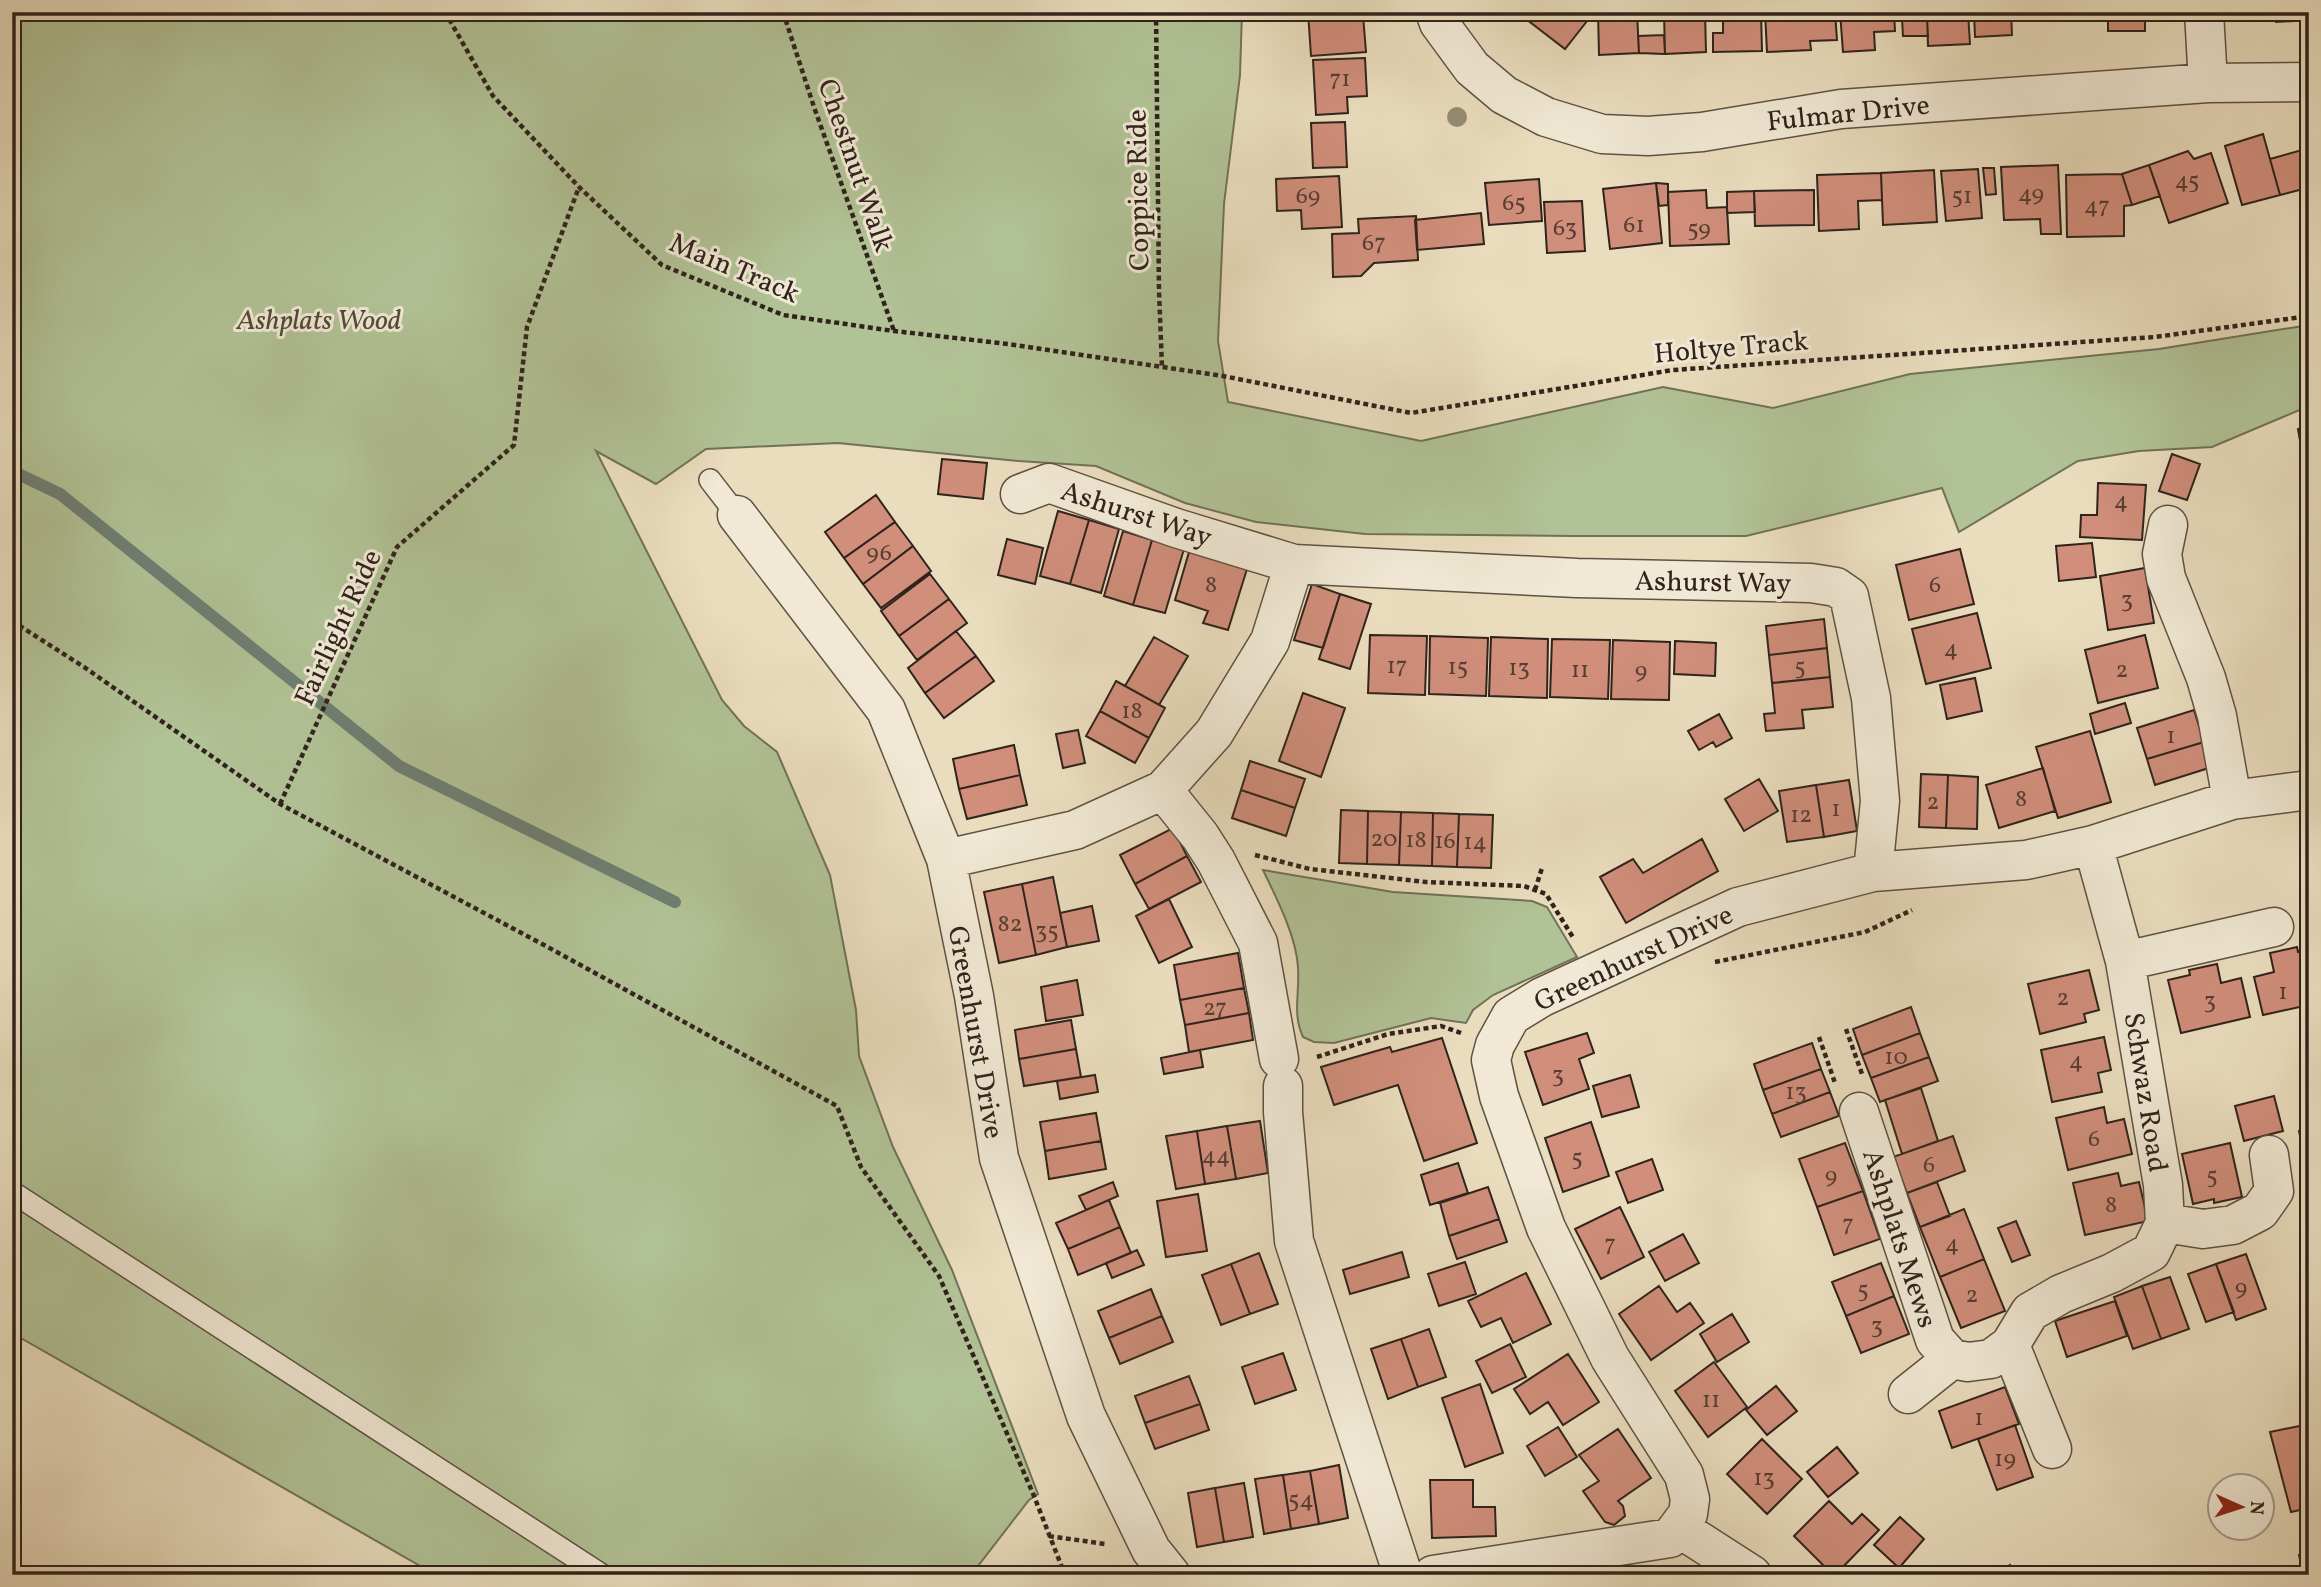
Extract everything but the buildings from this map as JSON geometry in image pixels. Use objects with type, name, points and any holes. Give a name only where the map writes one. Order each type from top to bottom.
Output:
[{"type":"street","name":"Fulmar Drive","points":[[1435,12],[1439,23],[1472,68],[1504,96],[1546,117],[1602,134],[1648,136],[1702,132],[1842,109],[2208,83],[2309,82]]},
{"type":"street","points":[[2204,12],[2208,83]]},
{"type":"street","name":"Ashurst Way","points":[[1020,494],[1049,484],[1176,528],[1294,564],[1577,578],[1811,583],[1836,587],[1849,596],[1871,698],[1880,801],[1873,872]]},
{"type":"street","name":"Greenhurst Drive","points":[[737,515],[886,710],[946,859],[974,996],[999,1158],[1086,1416],[1161,1562]]},
{"type":"street","points":[[2168,525],[2162,554],[2166,578],[2206,678],[2217,716],[2232,800]]},
{"type":"street","points":[[946,859],[1075,830],[1163,790],[1214,733],[1270,641],[1294,564]]},
{"type":"street","points":[[1163,790],[1200,836],[1216,861],[1258,943],[1281,1072],[1294,1241],[1403,1575]]},
{"type":"street","name":"Greenhurst Drive","points":[[1494,1045],[1511,1016],[1542,997],[1738,907],[1873,872],[2026,860],[2093,845],[2232,800],[2309,790]]},
{"type":"street","name":"Schwaz Road","points":[[2093,845],[2125,961],[2163,1185],[2165,1223]]},
{"type":"street","points":[[2125,961],[2274,927]]},
{"type":"street","points":[[1433,1575],[1670,1538],[1688,1514],[1690,1499],[1684,1475],[1610,1358],[1546,1228],[1499,1096],[1490,1060],[1494,1045]]},
{"type":"street","name":"Ashplats Mews","points":[[1859,1112],[1936,1340],[1952,1359],[1968,1362],[1991,1359],[2010,1345]]},
{"type":"street","points":[[2052,1450],[2010,1345],[2030,1312],[2061,1294],[2112,1273],[2151,1252],[2165,1223],[2213,1228],[2233,1225],[2260,1211],[2274,1191],[2269,1155]]},
{"type":"street","name":"Ashplats Mews","points":[[1908,1394],[1952,1359]]},
{"type":"street","points":[[1679,1528],[1752,1575]]},
{"type":"lane","points":[[710,480],[737,515]]},
{"type":"lane","points":[[12,1192],[602,1575]]},
{"type":"path","name":"Main Track","points":[[445,12],[493,96],[579,187],[662,264],[783,315],[1162,367]]},
{"type":"path","name":"Chestnut Walk","points":[[783,12],[894,331]]},
{"type":"path","name":"Coppice Ride","points":[[1156,12],[1162,367]]},
{"type":"path","name":"Fairlight Ride","points":[[280,804],[397,547],[514,445],[527,327],[579,187]]},
{"type":"path","name":"Holtye Track","points":[[1162,367],[1223,376],[1411,413],[1673,370],[2155,337],[2309,316]]},
{"type":"path","points":[[12,621],[84,667],[280,804],[837,1106],[861,1167],[939,1276],[1065,1575]]},
{"type":"path","points":[[1243,852],[1310,869],[1426,882],[1524,886],[1546,894],[1595,973]]},
{"type":"path","points":[[1535,890],[1542,868]]},
{"type":"path","points":[[1707,964],[1865,932],[1924,905]]},
{"type":"path","points":[[1317,1057],[1388,1034],[1441,1027],[1494,1045]]},
{"type":"path","points":[[1049,1536],[1161,1562]]},
{"type":"green space","name":"Ashplats Wood","points":[[12,12],[1242,12],[1240,75],[1224,204],[1218,341],[1228,402],[1421,441],[1663,387],[1773,408],[1910,374],[2159,349],[2309,325],[2309,406],[2212,447],[2139,451],[2078,461],[1959,532],[1942,488],[1746,536],[1365,534],[1256,522],[1185,503],[1096,466],[838,443],[706,449],[656,484],[596,451],[722,700],[744,726],[777,752],[830,875],[856,1010],[859,1056],[893,1147],[952,1270],[1038,1494],[1029,1500],[971,1575],[436,1575],[12,1333]]},
{"type":"green space","points":[[1263,870],[1393,892],[1532,901],[1547,907],[1577,957],[1493,995],[1473,1010],[1466,1023],[1431,1018],[1334,1043],[1314,1042],[1303,1037],[1300,1028],[1297,1011],[1298,967],[1294,943]]},
{"type":"waterway","points":[[12,471],[60,494],[399,766],[675,902]]}]
